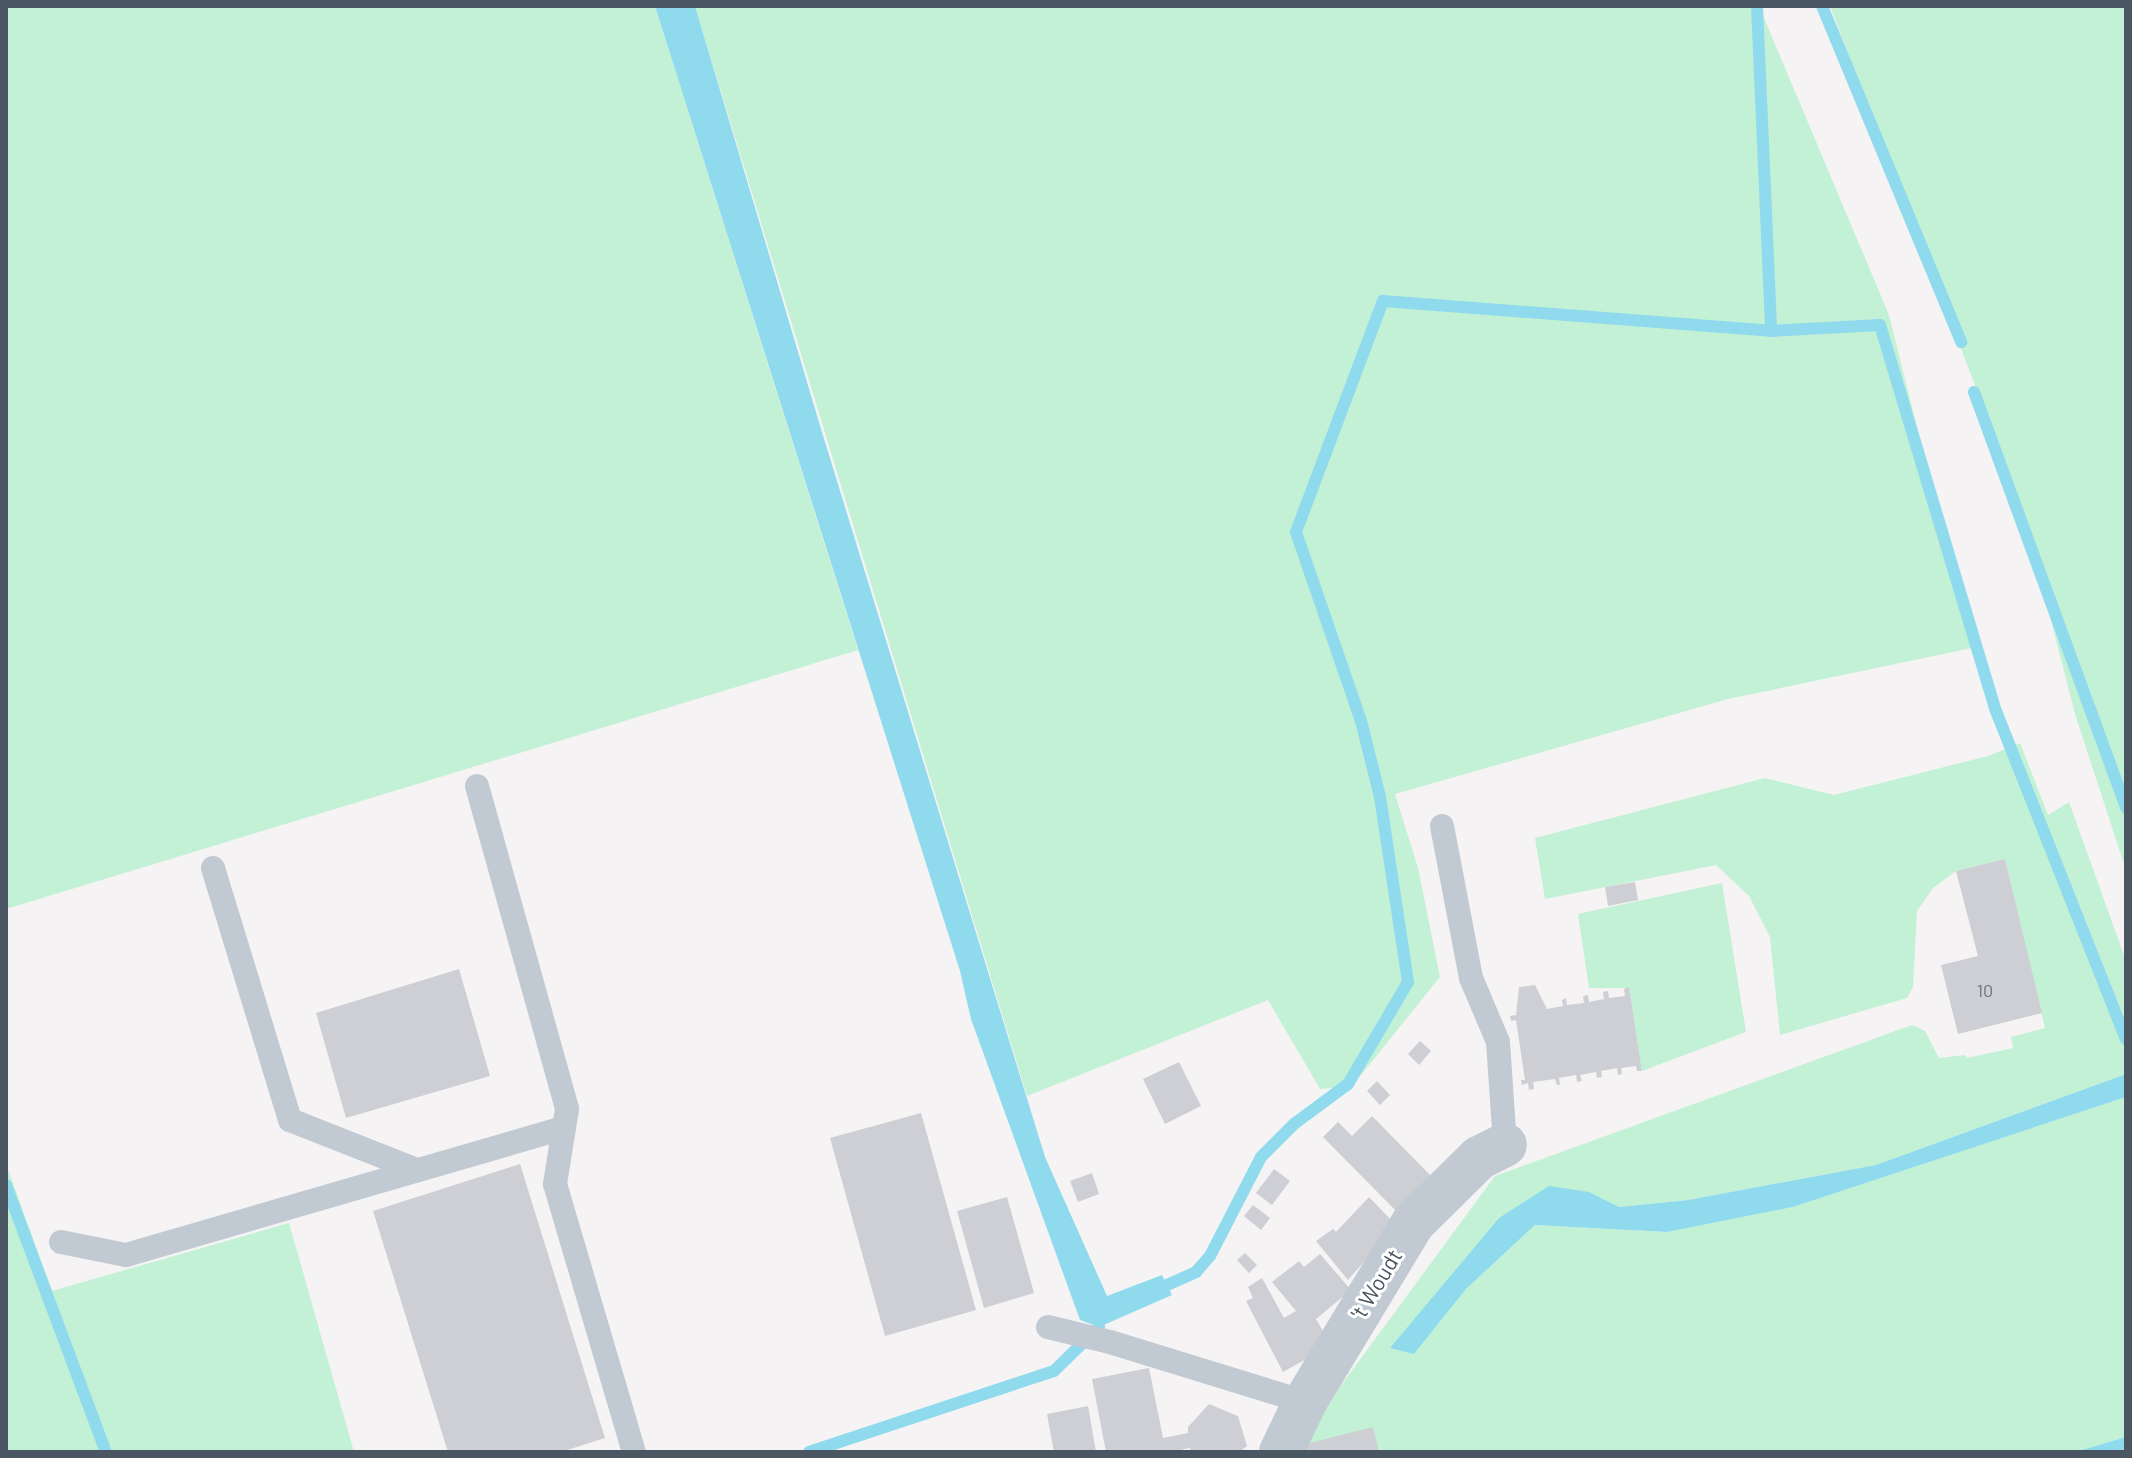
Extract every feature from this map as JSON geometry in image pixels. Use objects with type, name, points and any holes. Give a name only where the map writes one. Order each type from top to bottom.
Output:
[{"type":"street","name":"'t Woudt","points":[[1281,1452],[1305,1402],[1413,1223],[1479,1158],[1505,1145]]},
{"type":"lane","points":[[477,786],[567,1109],[555,1184],[634,1452]]},
{"type":"lane","points":[[1442,826],[1471,978],[1498,1042],[1505,1145]]},
{"type":"lane","points":[[213,868],[290,1120],[417,1170]]},
{"type":"lane","points":[[61,1242],[126,1255],[564,1128]]},
{"type":"lane","points":[[1048,1327],[1110,1342],[1305,1402]]},
{"type":"green space","points":[[6,6],[655,6],[858,650],[6,909]]},
{"type":"green space","points":[[695,6],[1759,6],[1889,315],[1972,648],[1728,699],[1395,794],[1418,868],[1440,977],[1361,1075],[1336,1088],[1320,1089],[1268,1000],[1027,1096]]},
{"type":"green space","points":[[1830,6],[2126,6],[2126,870],[2075,714],[2023,511]]},
{"type":"green space","points":[[2020,743],[2048,815],[2069,802],[2126,961],[2126,1074],[1876,1165],[1688,1200],[1619,1207],[1589,1192],[1499,1218],[1414,1354],[1466,1289],[1535,1225],[1667,1232],[1793,1207],[2126,1097],[2126,1437],[2075,1452],[1301,1452],[1339,1388],[1495,1176],[1912,1025],[1925,1031],[1939,1058],[1965,1055],[1967,1058],[2013,1048],[2011,1037],[2045,1028],[2005,859],[1956,871],[1933,888],[1917,911],[1913,987],[1907,998],[1780,1035],[1770,937],[1749,896],[1716,865],[1545,899],[1535,838],[1765,778],[1834,795],[1988,756]]},
{"type":"green space","points":[[1722,883],[1746,1032],[1642,1071],[1629,988],[1589,988],[1578,914]]},
{"type":"green space","points":[[6,1164],[52,1291],[289,1223],[354,1452],[6,1452]]},
{"type":"water","points":[[655,6],[695,6],[821,429],[1045,1157],[1107,1296],[1162,1275],[1172,1295],[1099,1327],[1080,1320],[971,1019],[960,971]]},
{"type":"water","points":[[2126,1074],[2126,1097],[1793,1207],[1667,1232],[1535,1225],[1466,1289],[1414,1354],[1390,1348],[1499,1218],[1549,1186],[1589,1192],[1619,1207],[1688,1200],[1876,1165]]},
{"type":"water","points":[[2126,1437],[2126,1452],[2075,1452]]},
{"type":"building","points":[[2005,859],[2042,1013],[1958,1034],[1941,965],[1978,956],[1956,871]]},
{"type":"building","points":[[1635,882],[1638,900],[1608,906],[1605,887]]},
{"type":"building","points":[[459,969],[490,1076],[346,1118],[316,1013]]},
{"type":"building","points":[[1535,985],[1547,1009],[1563,1006],[1562,1000],[1566,998],[1567,1005],[1584,1003],[1583,996],[1588,995],[1589,1002],[1604,999],[1603,992],[1608,991],[1609,998],[1625,996],[1624,989],[1629,987],[1642,1071],[1637,1071],[1636,1066],[1621,1068],[1622,1074],[1618,1075],[1617,1068],[1601,1071],[1602,1077],[1597,1078],[1596,1072],[1580,1075],[1582,1081],[1577,1082],[1576,1075],[1559,1078],[1560,1085],[1555,1079],[1533,1082],[1534,1089],[1529,1090],[1528,1083],[1522,1085],[1521,1080],[1525,1080],[1516,1020],[1511,1021],[1510,1016],[1516,1015],[1519,987]]},
{"type":"building","points":[[1420,1041],[1431,1051],[1419,1065],[1408,1054]]},
{"type":"building","points":[[1179,1062],[1201,1106],[1165,1124],[1143,1079]]},
{"type":"building","points":[[1377,1081],[1390,1095],[1380,1105],[1367,1091]]},
{"type":"building","points":[[921,1113],[976,1310],[885,1336],[830,1138]]},
{"type":"building","points":[[1372,1116],[1437,1182],[1402,1217],[1323,1137],[1338,1122],[1352,1136]]},
{"type":"building","points":[[520,1164],[605,1438],[561,1452],[448,1452],[373,1211]]},
{"type":"building","points":[[1274,1169],[1290,1181],[1272,1205],[1256,1193]]},
{"type":"building","points":[[1092,1173],[1099,1194],[1078,1202],[1070,1181]]},
{"type":"building","points":[[1007,1197],[1034,1293],[984,1308],[957,1211]]},
{"type":"building","points":[[1369,1197],[1396,1225],[1348,1280],[1316,1241],[1333,1229],[1336,1232]]},
{"type":"building","points":[[1253,1205],[1270,1218],[1261,1230],[1244,1216]]},
{"type":"building","points":[[1245,1253],[1257,1265],[1249,1273],[1237,1260]]},
{"type":"building","points":[[1320,1254],[1351,1290],[1316,1319],[1331,1345],[1283,1372],[1246,1301],[1253,1298],[1248,1287],[1262,1278],[1284,1318],[1296,1311],[1272,1282],[1299,1261],[1304,1267]]},
{"type":"building","points":[[1149,1368],[1163,1438],[1188,1433],[1188,1427],[1209,1404],[1238,1416],[1247,1446],[1239,1452],[1191,1452],[1190,1448],[1170,1452],[1106,1452],[1092,1379]]},
{"type":"building","points":[[1088,1406],[1096,1452],[1054,1452],[1047,1414]]},
{"type":"building","points":[[1373,1427],[1379,1452],[1308,1452],[1306,1444]]},
{"type":"waterway","points":[[1757,6],[1771,331]]},
{"type":"waterway","points":[[1822,6],[1961,342]]},
{"type":"waterway","points":[[1167,1285],[1196,1272],[1210,1256],[1261,1157],[1294,1124],[1348,1084],[1408,982],[1380,797],[1361,721],[1296,532],[1383,301],[1771,331],[1880,325],[1996,711],[2126,1039]]},
{"type":"waterway","points":[[1974,392],[2126,808]]},
{"type":"waterway","points":[[6,1185],[106,1452]]},
{"type":"waterway","points":[[809,1452],[1054,1371],[1099,1327]]}]
